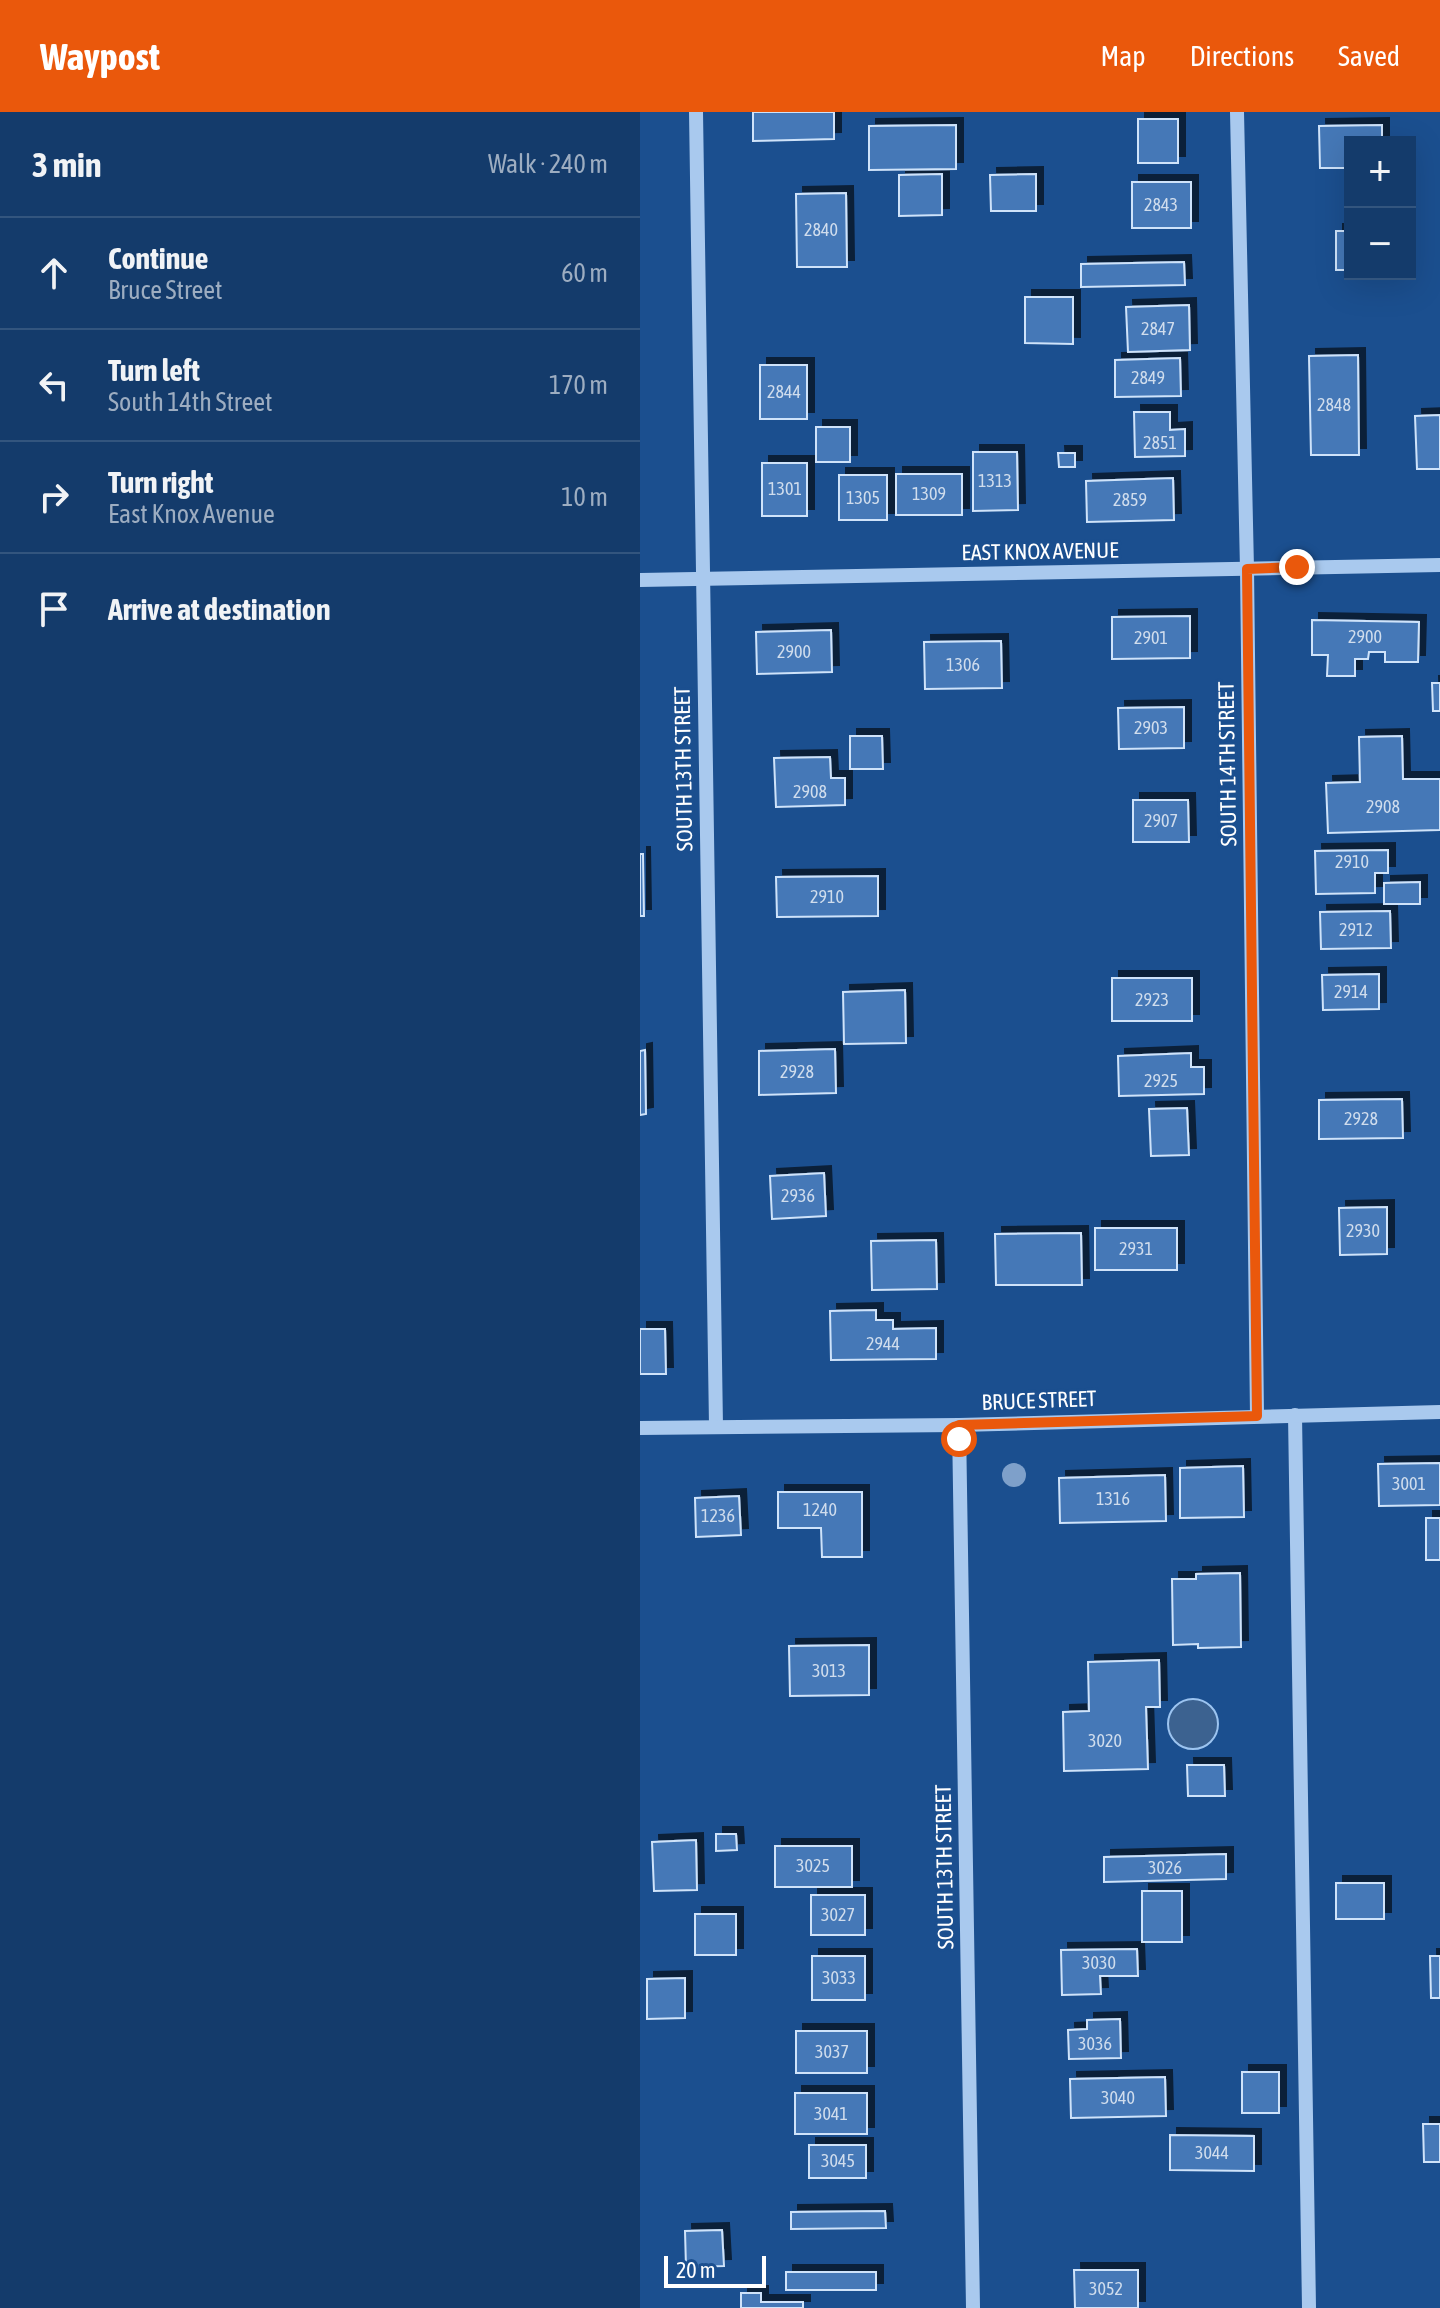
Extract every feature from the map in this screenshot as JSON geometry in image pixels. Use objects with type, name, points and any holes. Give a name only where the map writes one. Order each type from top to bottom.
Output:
[{"type":"street","name":"SOUTH 13TH STREET","points":[[696,112],[716,1426]]},
{"type":"street","name":"SOUTH 14TH STREET","points":[[1237,112],[1247,569],[1257,1416]]},
{"type":"street","name":"EAST KNOX AVENUE","points":[[640,580],[1440,565]]},
{"type":"street","name":"BRUCE STREET","points":[[640,1428],[959,1425],[1440,1412]]},
{"type":"street","points":[[1295,1415],[1309,2308]]},
{"type":"street","name":"SOUTH 13TH STREET","points":[[959,1425],[973,2308]]},
{"type":"water","points":[[1193,1699],[1211,1706],[1218,1724],[1211,1742],[1193,1749],[1175,1742],[1168,1724],[1175,1706]]},
{"type":"building","points":[[753,112],[834,112],[834,139],[753,141]]},
{"type":"building","points":[[1138,119],[1178,119],[1178,163],[1138,163]]},
{"type":"building","points":[[956,125],[956,169],[869,170],[869,126]]},
{"type":"building","points":[[1382,125],[1382,136],[1344,136],[1344,168],[1320,168],[1319,126]]},
{"type":"building","points":[[942,174],[942,215],[899,216],[899,175]]},
{"type":"building","points":[[1036,174],[1036,211],[991,211],[990,175]]},
{"type":"building","points":[[1132,182],[1191,182],[1191,228],[1132,228]]},
{"type":"building","points":[[846,193],[847,267],[797,267],[796,194]]},
{"type":"building","points":[[1336,231],[1344,231],[1344,270],[1336,270]]},
{"type":"building","points":[[1184,262],[1185,285],[1081,287],[1081,264]]},
{"type":"building","points":[[1025,297],[1073,297],[1073,344],[1025,343]]},
{"type":"building","points":[[1189,305],[1190,350],[1128,352],[1126,307]]},
{"type":"building","points":[[1358,355],[1359,455],[1311,455],[1309,356]]},
{"type":"building","points":[[1180,358],[1181,396],[1115,397],[1115,360]]},
{"type":"building","points":[[760,365],[807,365],[807,419],[760,419]]},
{"type":"building","points":[[1134,412],[1170,412],[1170,430],[1185,429],[1185,456],[1135,457]]},
{"type":"building","points":[[1440,415],[1440,469],[1417,469],[1415,416]]},
{"type":"building","points":[[816,427],[850,427],[850,462],[816,462]]},
{"type":"building","points":[[973,452],[1017,452],[1018,510],[973,511]]},
{"type":"building","points":[[1058,453],[1075,453],[1075,467],[1059,467]]},
{"type":"building","points":[[762,463],[807,463],[807,516],[762,516]]},
{"type":"building","points":[[896,474],[962,474],[962,515],[896,515]]},
{"type":"building","points":[[839,475],[887,475],[887,520],[839,520]]},
{"type":"building","points":[[1173,478],[1174,520],[1087,522],[1086,481]]},
{"type":"building","points":[[1190,616],[1190,658],[1112,659],[1112,617]]},
{"type":"building","points":[[1312,620],[1419,622],[1418,662],[1385,662],[1385,652],[1369,652],[1368,659],[1355,659],[1355,676],[1327,676],[1328,655],[1312,655]]},
{"type":"building","points":[[831,630],[832,672],[757,674],[756,632]]},
{"type":"building","points":[[1001,641],[1002,688],[925,689],[924,642]]},
{"type":"building","points":[[1432,683],[1440,683],[1440,711],[1433,711]]},
{"type":"building","points":[[1184,707],[1184,748],[1119,749],[1118,708]]},
{"type":"building","points":[[850,736],[882,736],[883,769],[850,769]]},
{"type":"building","points":[[1402,736],[1403,779],[1440,779],[1440,830],[1328,833],[1326,783],[1360,782],[1359,737]]},
{"type":"building","points":[[830,757],[831,778],[845,778],[845,805],[776,807],[774,758]]},
{"type":"building","points":[[1133,800],[1188,800],[1189,842],[1133,842]]},
{"type":"building","points":[[1388,850],[1388,873],[1375,873],[1375,893],[1316,894],[1315,851]]},
{"type":"building","points":[[640,854],[643,854],[644,916],[640,916]]},
{"type":"building","points":[[878,876],[878,916],[777,917],[776,877]]},
{"type":"building","points":[[1420,882],[1420,904],[1384,904],[1384,883]]},
{"type":"building","points":[[1390,911],[1391,948],[1321,949],[1320,912]]},
{"type":"building","points":[[1379,974],[1379,1009],[1323,1010],[1322,975]]},
{"type":"building","points":[[1112,978],[1192,978],[1192,1021],[1112,1021]]},
{"type":"building","points":[[905,990],[906,1043],[844,1044],[843,992]]},
{"type":"building","points":[[835,1049],[836,1093],[759,1095],[759,1051]]},
{"type":"building","points":[[645,1050],[646,1114],[640,1115],[640,1051]]},
{"type":"building","points":[[1191,1053],[1191,1067],[1204,1067],[1204,1094],[1119,1096],[1118,1056]]},
{"type":"building","points":[[1402,1099],[1403,1138],[1319,1139],[1319,1100]]},
{"type":"building","points":[[1187,1108],[1189,1155],[1151,1156],[1149,1109]]},
{"type":"building","points":[[824,1173],[826,1216],[772,1219],[770,1176]]},
{"type":"building","points":[[1387,1207],[1387,1254],[1340,1255],[1339,1208]]},
{"type":"building","points":[[1095,1228],[1177,1228],[1177,1270],[1095,1270]]},
{"type":"building","points":[[1081,1233],[1082,1285],[996,1285],[995,1234]]},
{"type":"building","points":[[936,1240],[937,1289],[872,1290],[871,1241]]},
{"type":"building","points":[[876,1310],[876,1320],[893,1320],[893,1329],[936,1328],[936,1359],[831,1360],[830,1311]]},
{"type":"building","points":[[640,1329],[665,1329],[666,1374],[640,1374]]},
{"type":"building","points":[[1440,1463],[1440,1505],[1379,1506],[1378,1464]]},
{"type":"building","points":[[1243,1466],[1244,1517],[1180,1518],[1180,1468]]},
{"type":"building","points":[[1165,1475],[1166,1521],[1060,1523],[1059,1478]]},
{"type":"building","points":[[778,1492],[862,1492],[862,1557],[822,1557],[821,1528],[778,1528]]},
{"type":"building","points":[[739,1496],[741,1535],[696,1537],[695,1498]]},
{"type":"building","points":[[1426,1518],[1440,1518],[1440,1560],[1426,1560]]},
{"type":"building","points":[[1240,1573],[1241,1647],[1173,1645],[1172,1579],[1196,1579],[1196,1574]]},
{"type":"building","points":[[869,1645],[869,1695],[790,1696],[789,1646]]},
{"type":"building","points":[[1159,1660],[1160,1707],[1146,1707],[1148,1769],[1064,1771],[1063,1712],[1089,1711],[1088,1662]]},
{"type":"building","points":[[1187,1765],[1224,1765],[1225,1796],[1188,1796]]},
{"type":"building","points":[[716,1834],[736,1834],[737,1850],[716,1851]]},
{"type":"building","points":[[696,1840],[697,1890],[654,1891],[652,1842]]},
{"type":"building","points":[[775,1846],[852,1846],[852,1887],[775,1887]]},
{"type":"building","points":[[1226,1854],[1226,1879],[1104,1882],[1104,1857]]},
{"type":"building","points":[[1336,1883],[1384,1883],[1384,1919],[1336,1919]]},
{"type":"building","points":[[1142,1891],[1182,1891],[1182,1942],[1142,1942]]},
{"type":"building","points":[[811,1895],[865,1895],[865,1935],[811,1935]]},
{"type":"building","points":[[695,1914],[736,1914],[736,1955],[695,1955]]},
{"type":"building","points":[[1137,1949],[1138,1976],[1100,1976],[1101,1994],[1062,1995],[1061,1950]]},
{"type":"building","points":[[812,1956],[865,1956],[865,2000],[812,2000]]},
{"type":"building","points":[[1430,1956],[1440,1956],[1440,1998],[1431,1998]]},
{"type":"building","points":[[685,1978],[685,2018],[647,2019],[647,1979]]},
{"type":"building","points":[[1120,2019],[1121,2058],[1069,2059],[1068,2030],[1087,2029],[1087,2020]]},
{"type":"building","points":[[796,2031],[867,2031],[867,2073],[796,2073]]},
{"type":"building","points":[[1242,2072],[1279,2072],[1279,2113],[1242,2113]]},
{"type":"building","points":[[1165,2077],[1166,2116],[1071,2118],[1070,2079]]},
{"type":"building","points":[[795,2093],[867,2093],[867,2134],[795,2134]]},
{"type":"building","points":[[1423,2124],[1440,2124],[1440,2162],[1424,2162]]},
{"type":"building","points":[[1170,2135],[1254,2136],[1254,2171],[1170,2170]]},
{"type":"building","points":[[809,2145],[866,2145],[866,2178],[809,2178]]},
{"type":"building","points":[[885,2211],[886,2228],[791,2229],[791,2212]]},
{"type":"building","points":[[722,2230],[724,2266],[686,2267],[685,2231]]},
{"type":"building","points":[[1074,2270],[1138,2270],[1138,2308],[1075,2308]]},
{"type":"building","points":[[786,2272],[876,2272],[876,2290],[786,2290]]},
{"type":"building","points":[[741,2293],[761,2293],[761,2302],[803,2302],[803,2308],[741,2308]]},
{"type":"route","points":[[959,1439],[959,1425],[1257,1416],[1247,569],[1297,567]]}]
